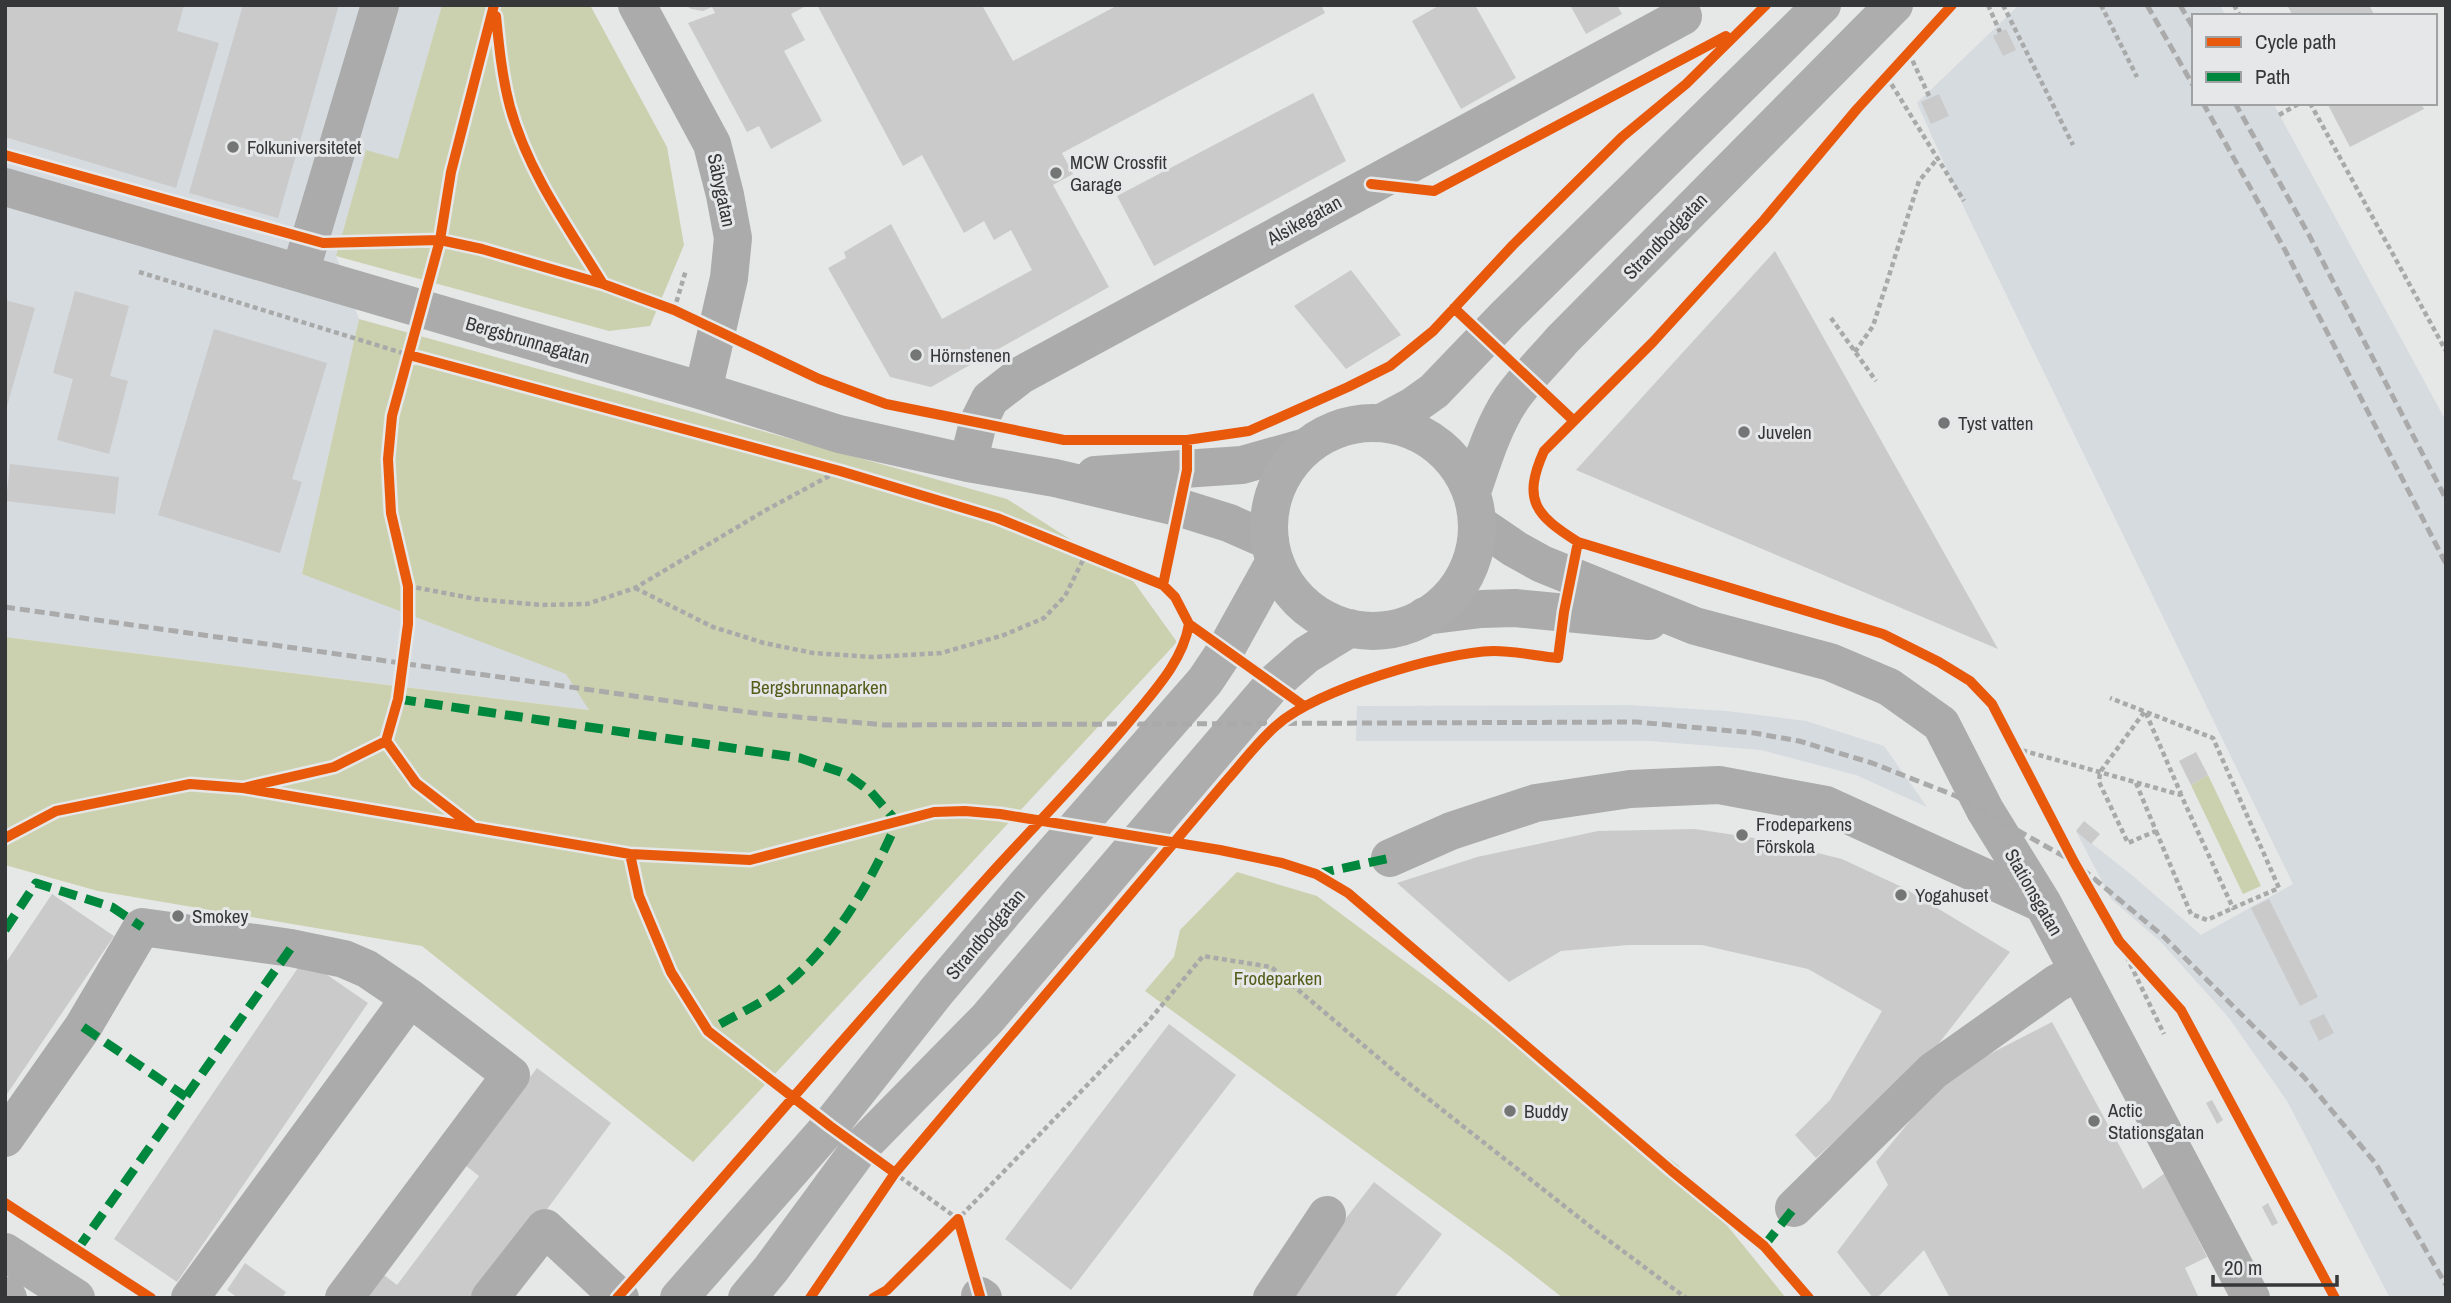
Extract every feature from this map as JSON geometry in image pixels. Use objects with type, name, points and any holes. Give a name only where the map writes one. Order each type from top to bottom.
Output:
[{"type":"main road","points":[[1381,423],[1434,391],[1507,315],[1822,5]]},
{"type":"main road","name":"Strandbodgatan","points":[[1474,508],[1486,450],[1499,419],[1520,388],[1562,340],[1894,5]]},
{"type":"main road","points":[[1381,423],[1409,429],[1444,450],[1457,466],[1474,508],[1471,560],[1464,577],[1447,599],[1425,617],[1407,625],[1370,631],[1334,623],[1304,604],[1292,592],[1272,551],[1269,520],[1272,499],[1280,479],[1306,447],[1335,430],[1352,425],[1381,423]]},
{"type":"main road","name":"Strandbodgatan","points":[[679,1298],[830,1126],[936,992],[1027,884],[1205,681],[1225,651],[1272,551]]},
{"type":"main road","points":[[747,1298],[860,1148],[987,1019],[1273,684],[1306,655],[1350,628]]},
{"type":"main road","points":[[5,1252],[76,1298]]},
{"type":"street","points":[[300,273],[380,5]]},
{"type":"street","name":"Säbygatan","points":[[637,5],[712,144],[733,238],[729,278],[703,391]]},
{"type":"street","name":"Alsikegatan","points":[[968,463],[978,423],[990,399],[1021,375],[1683,16]]},
{"type":"street","name":"Bergsbrunnagatan","points":[[5,187],[703,391],[839,434],[968,463],[1055,478],[1181,508],[1229,523],[1272,551]]},
{"type":"street","name":"Bergsbrunnagatan","points":[[1055,478],[1242,465],[1306,447]]},
{"type":"street","name":"Stationsgatan","points":[[1474,508],[1515,549],[1542,564],[1695,626],[1830,662],[1889,687],[1941,724],[1985,810],[2043,904],[2251,1298]]},
{"type":"street","name":"Stationsgatan","points":[[1425,617],[1480,609],[1515,608],[1695,626]]},
{"type":"street","points":[[1390,858],[1451,831],[1536,803],[1630,789],[1719,785],[1826,805],[2043,904]]},
{"type":"street","points":[[5,1138],[83,1027],[142,927],[291,948],[344,959],[367,969],[410,998],[511,1075],[344,1298]]},
{"type":"street","points":[[1794,1208],[1933,1071],[2057,983],[2079,972]]},
{"type":"street","points":[[190,1298],[410,998]]},
{"type":"street","points":[[1272,1298],[1327,1215]]},
{"type":"street","points":[[491,1298],[545,1228],[620,1298]]},
{"type":"path","points":[[1987,5],[2000,32]]},
{"type":"path","points":[[2003,5],[2073,145]]},
{"type":"path","points":[[2101,5],[2137,76]]},
{"type":"path","points":[[1894,69],[1917,44]]},
{"type":"path","points":[[1894,69],[1930,98]]},
{"type":"path","points":[[1894,69],[1938,158],[1964,201]]},
{"type":"path","points":[[2280,115],[2297,105]]},
{"type":"path","points":[[2311,105],[2446,351]]},
{"type":"path","points":[[1855,352],[1873,326],[1919,181],[1938,158]]},
{"type":"path","points":[[674,310],[689,260]]},
{"type":"path","points":[[131,270],[409,355]]},
{"type":"path","points":[[662,305],[718,329]]},
{"type":"path","points":[[405,367],[423,309]]},
{"type":"path","points":[[1831,318],[1876,381]]},
{"type":"path","points":[[408,586],[476,599],[541,605],[587,604],[635,588],[766,510],[840,471]]},
{"type":"path","points":[[635,588],[713,627],[764,643],[813,653],[873,657],[941,653],[1004,635],[1044,618],[1065,596],[1086,554]]},
{"type":"path","points":[[405,573],[408,599]]},
{"type":"path","points":[[2110,698],[2213,738],[2279,888],[2207,920],[2191,914],[2136,782]]},
{"type":"path","points":[[2145,711],[2100,772],[2099,782],[2128,844],[2156,831]]},
{"type":"path","points":[[2145,711],[2233,908]]},
{"type":"path","points":[[2008,736],[2020,759]]},
{"type":"path","points":[[2014,748],[2181,795]]},
{"type":"path","points":[[2112,930],[2164,1034]]},
{"type":"path","points":[[2119,942],[2146,971]]},
{"type":"path","points":[[895,1173],[958,1219],[1147,1023],[1203,956],[1271,967],[1418,1090],[1596,1231],[1686,1298]]},
{"type":"path","points":[[887,1185],[904,1163]]},
{"type":"shaded area","points":[[5,5],[442,5],[398,160],[366,151],[336,256],[359,319],[302,574],[720,697],[590,710],[5,637]]},
{"type":"shaded area","points":[[2019,5],[2220,5],[2225,14],[2192,14],[2192,105],[2274,105],[2446,421],[2446,1298],[2390,1298],[2287,1101],[2229,1018],[2160,941],[2111,899],[2076,831],[2201,935],[2293,884],[1966,212],[1917,103]]},
{"type":"shaded area","points":[[1629,705],[1727,711],[1806,721],[1884,746],[1927,807],[1856,775],[1761,750],[1650,741],[1356,741],[1357,706]]},
{"type":"green space","points":[[442,5],[590,5],[667,147],[684,245],[650,326],[609,331],[336,256],[366,150],[398,159]]},
{"type":"green space","name":"Bergsbrunnaparken","points":[[359,319],[1007,499],[1131,578],[1177,642],[693,1162],[422,946],[98,891],[5,865],[5,637],[589,710],[566,674],[302,574]]},
{"type":"green space","points":[[2208,775],[2261,886],[2243,894],[2191,785]]},
{"type":"green space","name":"Frodeparken","points":[[1237,872],[1317,896],[1678,1165],[1786,1298],[1563,1298],[1145,991],[1174,957],[1180,930]]},
{"type":"building","points":[[5,5],[184,5],[177,31],[219,43],[176,188],[5,137]]},
{"type":"building","points":[[243,5],[339,5],[278,218],[189,193]]},
{"type":"building","points":[[685,5],[808,5],[791,14],[805,40],[784,51],[822,121],[771,149],[759,126],[747,132],[688,23],[715,13],[712,7],[703,11]]},
{"type":"building","points":[[817,5],[982,5],[1013,61],[1118,5],[1321,5],[1325,13],[1062,153],[1073,174],[1053,185],[1109,287],[931,387],[890,377],[828,268],[846,258],[844,252],[891,224],[942,319],[1032,270],[1011,230],[994,240],[984,221],[964,233],[922,155],[903,166]]},
{"type":"building","points":[[1440,5],[1475,5],[1516,78],[1461,109],[1412,21]]},
{"type":"building","points":[[1570,5],[1617,5],[1622,14],[1586,34]]},
{"type":"building","points":[[2287,5],[2369,5],[2374,14],[2292,14]]},
{"type":"building","points":[[2006,29],[2016,50],[2003,56],[1993,36]]},
{"type":"building","points":[[1313,93],[1346,161],[1154,266],[1117,196]]},
{"type":"building","points":[[1939,94],[1949,116],[1931,124],[1921,102]]},
{"type":"building","points":[[2328,105],[2422,105],[2424,109],[2350,147]]},
{"type":"building","name":"Juvelen","points":[[1775,251],[1855,394],[1998,649],[1576,470]]},
{"type":"building","points":[[1351,270],[1401,335],[1346,369],[1294,306]]},
{"type":"building","points":[[75,291],[129,306],[110,376],[128,381],[109,454],[57,440],[73,379],[53,373]]},
{"type":"building","points":[[5,300],[35,308],[6,410],[5,410]]},
{"type":"building","points":[[214,329],[327,363],[292,479],[302,482],[280,553],[158,515]]},
{"type":"building","points":[[10,464],[119,477],[115,514],[6,501]]},
{"type":"building","points":[[2196,752],[2208,775],[2191,785],[2179,761]]},
{"type":"building","points":[[2084,821],[2100,834],[2091,844],[2076,831]]},
{"type":"building","points":[[1695,829],[1761,839],[1842,859],[1904,888],[2010,952],[1929,1056],[1816,1158],[1795,1135],[1830,1100],[1882,1011],[1808,969],[1702,945],[1628,945],[1561,951],[1509,982],[1397,883],[1477,857],[1598,831]]},
{"type":"building","points":[[52,894],[114,936],[5,1097],[5,964]]},
{"type":"building","points":[[2269,899],[2318,997],[2300,1006],[2251,908]]},
{"type":"building","points":[[304,959],[368,1003],[177,1282],[114,1239]]},
{"type":"building","points":[[2324,1014],[2334,1033],[2319,1041],[2309,1021]]},
{"type":"building","points":[[2052,1022],[2143,1189],[2165,1173],[2207,1257],[2185,1268],[2199,1298],[1950,1298],[1924,1250],[1877,1298],[1873,1298],[1837,1252],[1888,1185],[1876,1162],[1947,1076]]},
{"type":"building","points":[[1169,1024],[1236,1075],[1071,1290],[1005,1239]]},
{"type":"building","points":[[537,1068],[611,1123],[481,1298],[367,1298],[384,1275],[397,1285],[479,1176],[465,1165]]},
{"type":"building","points":[[2212,1100],[2223,1120],[2217,1124],[2206,1103]]},
{"type":"building","points":[[1374,1182],[1442,1234],[1394,1298],[1284,1298]]},
{"type":"building","points":[[2268,1203],[2278,1223],[2272,1226],[2262,1207]]},
{"type":"building","points":[[245,1263],[286,1292],[282,1298],[238,1298],[227,1290]]},
{"type":"railway","points":[[2147,5],[2192,84]]},
{"type":"railway","points":[[2180,5],[2192,26]]},
{"type":"railway","points":[[2204,105],[2285,250],[2446,564]]},
{"type":"railway","points":[[2236,105],[2309,235],[2446,499]]},
{"type":"railway","points":[[5,607],[754,713],[885,725],[1637,722],[1754,733],[1799,741],[1872,763],[1956,796],[2074,862],[2163,936],[2304,1077],[2376,1164],[2446,1285]]},
{"type":"marked path","points":[[398,699],[800,758],[846,774],[871,792],[897,822],[863,890],[835,933],[819,953],[782,988],[708,1031]]},
{"type":"marked path","points":[[1316,874],[1390,858]]},
{"type":"marked path","points":[[5,930],[36,883],[112,907],[142,927]]},
{"type":"marked path","points":[[77,1250],[291,948]]},
{"type":"marked path","points":[[83,1027],[186,1097]]},
{"type":"marked path","points":[[1764,1246],[1794,1208]]},
{"type":"cycle path","points":[[494,5],[451,172],[440,240],[482,249],[603,284],[674,310],[819,379],[886,404],[1064,440],[1187,440],[1249,431],[1390,366],[1433,331],[1513,245],[1622,137],[1686,84],[1766,5]]},
{"type":"cycle path","points":[[1952,5],[1653,342],[1544,451],[1534,482],[1537,505],[1551,523],[1578,542],[1883,634],[1970,681],[1992,704],[2074,862],[2119,941],[2181,1010],[2335,1298]]},
{"type":"cycle path","points":[[496,16],[510,107],[527,154],[550,199],[603,284]]},
{"type":"cycle path","points":[[1371,184],[1434,191],[1726,36]]},
{"type":"cycle path","points":[[5,155],[323,243],[440,240],[392,416],[388,459],[391,513],[408,586],[408,624],[398,699],[386,741],[334,767],[243,788],[190,784],[56,811],[5,838]]},
{"type":"cycle path","points":[[1454,308],[1573,420]]},
{"type":"cycle path","points":[[409,355],[840,471],[997,518],[1163,585]]},
{"type":"cycle path","points":[[1187,440],[1187,470],[1163,585],[1175,597],[1189,624],[1304,706]]},
{"type":"cycle path","points":[[810,1298],[895,1173],[1270,731],[1295,712],[1349,686],[1443,658],[1494,651],[1558,658],[1578,542]]},
{"type":"cycle path","points":[[617,1298],[940,930],[1116,738],[1175,662],[1189,624]]},
{"type":"cycle path","points":[[386,741],[416,783],[472,826]]},
{"type":"cycle path","points":[[243,788],[630,854],[750,860],[934,812],[965,811],[1000,814],[1220,850],[1282,863],[1316,874],[1348,893],[1672,1171],[1764,1246],[1809,1298]]},
{"type":"cycle path","points":[[630,854],[639,896],[671,972],[708,1031],[895,1173]]},
{"type":"cycle path","points":[[5,1203],[151,1298]]},
{"type":"cycle path","points":[[873,1298],[887,1290],[958,1219],[980,1296]]},
{"type":"place","name":"Folkuniversitetet","points":[[233,147]]},
{"type":"place","name":"MCW Crossfit Garage","points":[[1056,173]]},
{"type":"place","name":"Hörnstenen","points":[[916,355]]},
{"type":"place","name":"Tyst vatten","points":[[1944,423]]},
{"type":"place","name":"Juvelen","points":[[1744,432]]},
{"type":"place","name":"Frodeparkens Förskola","points":[[1742,835]]},
{"type":"place","name":"Yogahuset","points":[[1901,895]]},
{"type":"place","name":"Smokey","points":[[178,916]]},
{"type":"place","name":"Buddy","points":[[1510,1111]]},
{"type":"place","name":"Actic Stationsgatan","points":[[2094,1121]]}]
